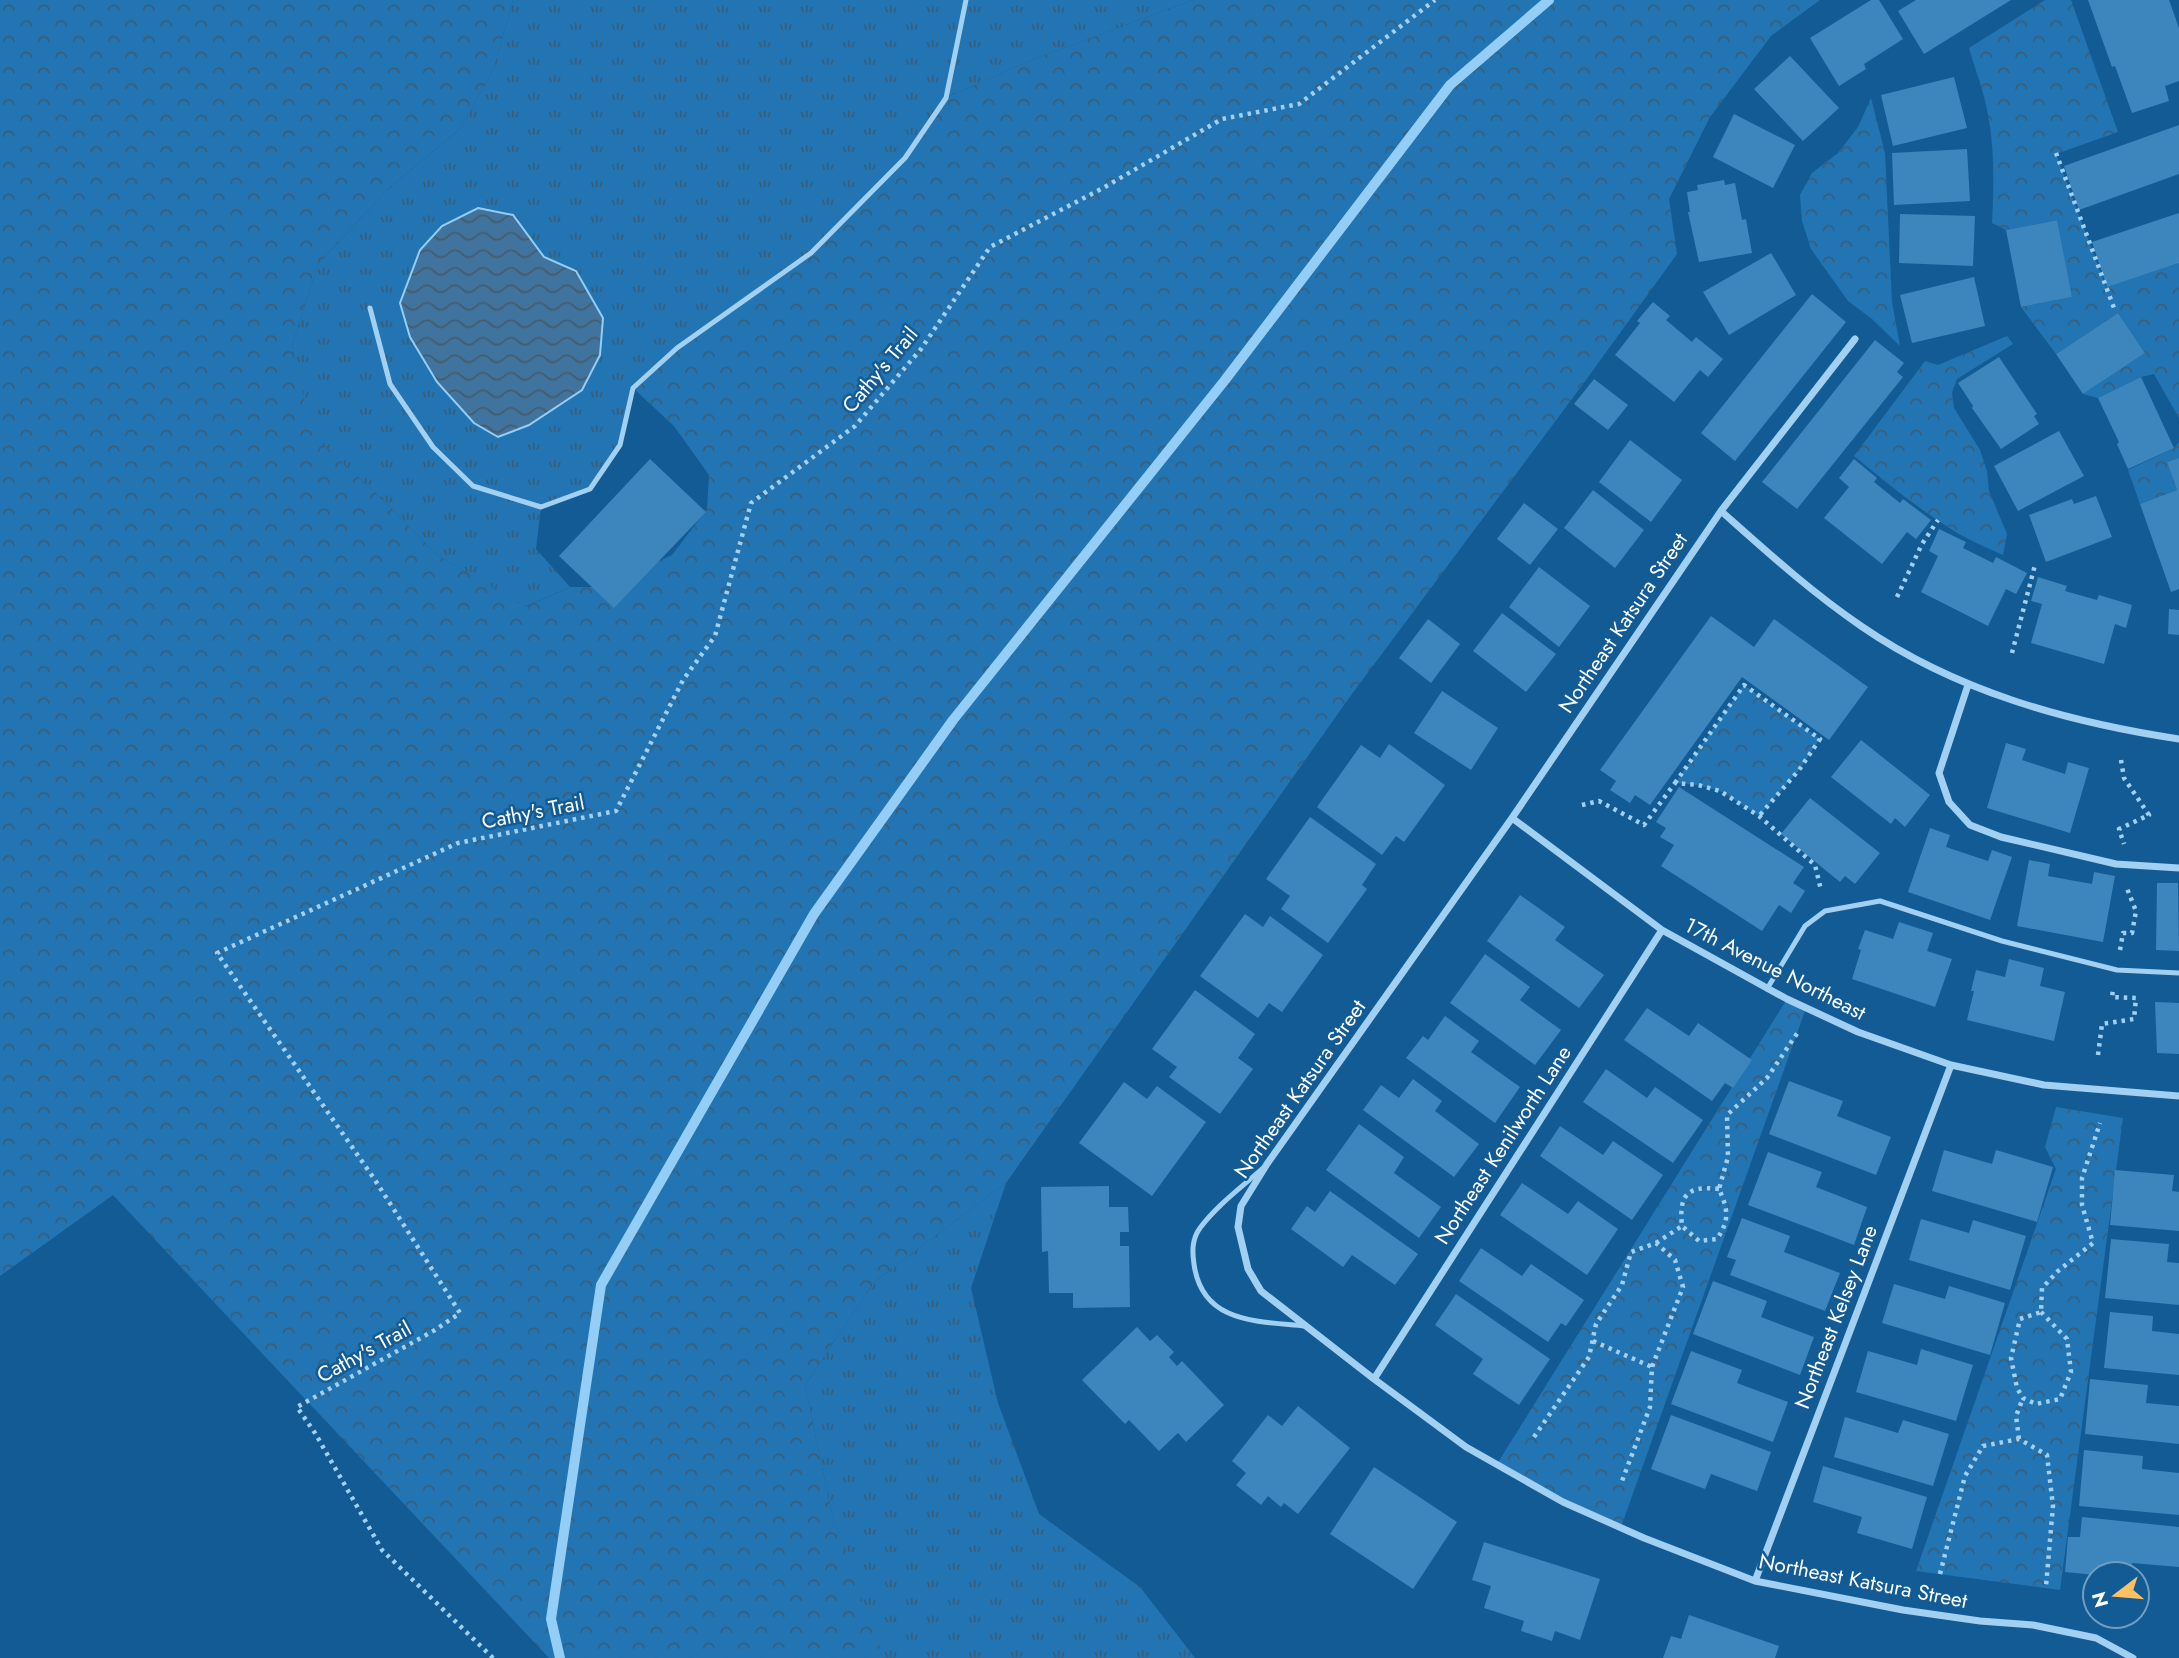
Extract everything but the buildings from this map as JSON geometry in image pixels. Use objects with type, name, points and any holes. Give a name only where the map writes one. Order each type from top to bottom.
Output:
[{"type":"street","name":"Northeast Katsura Street","points":[[1855,339],[1721,511],[1512,818],[1267,1164],[1241,1206],[1238,1227],[1242,1248],[1248,1269],[1261,1291],[1305,1326],[1466,1447],[1563,1502],[1644,1538],[1755,1581],[1903,1610],[2044,1627],[2096,1638],[2133,1658]]},
{"type":"street","points":[[1721,511],[1781,565],[1861,626],[1968,685],[2049,712],[2124,730],[2179,739]]},
{"type":"street","points":[[1968,685],[1939,773],[1949,802],[1970,825],[1991,833],[2116,864],[2179,868]]},
{"type":"street","name":"17th Avenue Northeast","points":[[1512,818],[1661,930],[1766,989],[1858,1032],[1951,1065],[2044,1085],[2179,1096]]},
{"type":"street","name":"Northeast Kenilworth Lane","points":[[1374,1379],[1661,930]]},
{"type":"street","name":"Northeast Kelsey Lane","points":[[1755,1581],[1951,1065]]},
{"type":"lane","points":[[370,308],[390,384],[433,447],[473,486],[541,507],[590,489],[620,445],[633,388],[677,348],[811,253],[905,158],[946,98],[966,0]]},
{"type":"lane","points":[[1766,989],[1805,926],[1825,911],[1880,901],[2001,941],[2117,970],[2179,973]]},
{"type":"lane","points":[[1267,1164],[1198,1230],[1192,1249],[1196,1275],[1208,1298],[1228,1315],[1253,1321],[1305,1326]]},
{"type":"path","name":"Cathy's Trail","points":[[493,1658],[382,1550],[315,1433],[297,1407],[435,1330],[460,1313],[375,1180],[217,953],[458,843],[616,811],[683,680],[715,636],[751,503],[855,426],[921,349],[990,247],[1103,188],[1223,119],[1299,104],[1435,0]]},
{"type":"path","points":[[2056,153],[2114,308]]},
{"type":"path","points":[[1897,597],[1922,544],[1938,520]]},
{"type":"path","points":[[2012,653],[2035,565]]},
{"type":"path","points":[[1582,805],[1599,801],[1644,825],[1744,685],[1820,738],[1799,770],[1759,816]]},
{"type":"path","points":[[2098,1055],[2102,1024],[2134,1019],[2136,998],[2112,997],[2123,933],[2132,933],[2136,911],[2116,864],[2127,856],[2119,829],[2149,815],[2124,778],[2122,760]]},
{"type":"path","points":[[1675,783],[1720,791],[1759,816],[1815,865],[1825,911]]},
{"type":"path","points":[[1719,1189],[1703,1187],[1690,1192],[1680,1206],[1682,1226],[1699,1241],[1717,1239],[1726,1225],[1727,1207],[1719,1189],[1728,1157],[1727,1115],[1767,1079],[1798,1032]]},
{"type":"path","points":[[2041,1312],[2020,1319],[2011,1357],[2017,1388],[2023,1398],[2036,1404],[2060,1399],[2071,1372],[2067,1339],[2041,1312],[2042,1288],[2058,1271],[2093,1243],[2082,1205],[2082,1178],[2100,1123]]},
{"type":"path","points":[[1534,1437],[1589,1357],[1596,1324],[1622,1285],[1631,1252],[1656,1243],[1682,1226]]},
{"type":"path","points":[[1622,1481],[1650,1407],[1652,1367],[1683,1287],[1675,1260],[1656,1243]]},
{"type":"path","points":[[1593,1341],[1652,1367]]},
{"type":"path","points":[[2019,1439],[2016,1416],[2023,1398]]},
{"type":"path","points":[[1940,1574],[1965,1476],[1983,1446],[2019,1439],[2047,1455],[2053,1506],[2046,1586]]},
{"type":"green space","points":[[0,0],[513,0],[494,68],[461,128],[389,188],[318,264],[292,346],[313,436],[376,493],[437,555],[525,607],[570,587],[606,587],[672,555],[707,509],[709,475],[674,426],[633,388],[677,348],[811,253],[905,158],[946,98],[1029,61],[1193,0],[1820,0],[1771,36],[1710,117],[1669,199],[1677,254],[1349,698],[1006,1183],[874,1282],[805,1385],[833,1519],[884,1658],[549,1658],[113,1195],[0,1276]]},
{"type":"green space","points":[[513,0],[1193,0],[1029,61],[946,98],[905,158],[811,253],[633,388],[620,445],[590,489],[541,507],[536,549],[570,587],[524,607],[437,555],[376,493],[312,436],[292,346],[318,264],[389,188],[461,128],[494,68]]},
{"type":"green space","points":[[2045,0],[2071,0],[2118,132],[2056,154],[2106,287],[2179,263],[2179,418],[2154,374],[2141,377],[2098,398],[2083,394],[2145,353],[2118,313],[2056,354],[2021,307],[2072,297],[2056,220],[2006,230],[1992,223],[1991,131],[1969,48]]},
{"type":"green space","points":[[1871,98],[1885,153],[1892,302],[1900,346],[1848,301],[1811,249],[1802,221],[1800,195],[1812,173],[1838,153],[1858,127]]},
{"type":"green space","points":[[2007,336],[2013,344],[1957,379],[1952,392],[1954,408],[1980,450],[1987,471],[1989,491],[2007,534],[2003,555],[1945,525],[1854,456],[1925,361],[1938,365]]},
{"type":"green space","points":[[2179,442],[2179,458],[2167,462],[2177,490],[2140,504],[2128,470],[2174,448]]},
{"type":"green space","points":[[1744,685],[1820,739],[1799,770],[1759,816],[1720,791],[1675,783]]},
{"type":"green space","points":[[1787,999],[1806,1008],[1621,1527],[1563,1502],[1497,1464]]},
{"type":"green space","points":[[2056,1107],[2123,1118],[2060,1590],[1916,1571],[2056,1169],[2045,1147]]},
{"type":"green space","points":[[1006,1183],[971,1288],[998,1403],[1039,1514],[1140,1587],[1195,1658],[882,1658],[833,1519],[805,1385],[874,1282]]},
{"type":"water","points":[[478,208],[513,215],[544,257],[576,271],[603,318],[600,355],[582,390],[529,425],[498,437],[474,423],[437,382],[410,337],[400,303],[420,250],[442,226]]},
{"type":"waterway","points":[[560,1658],[551,1619],[601,1285],[814,914],[953,720],[1225,380],[1450,85],[1549,0]]}]
